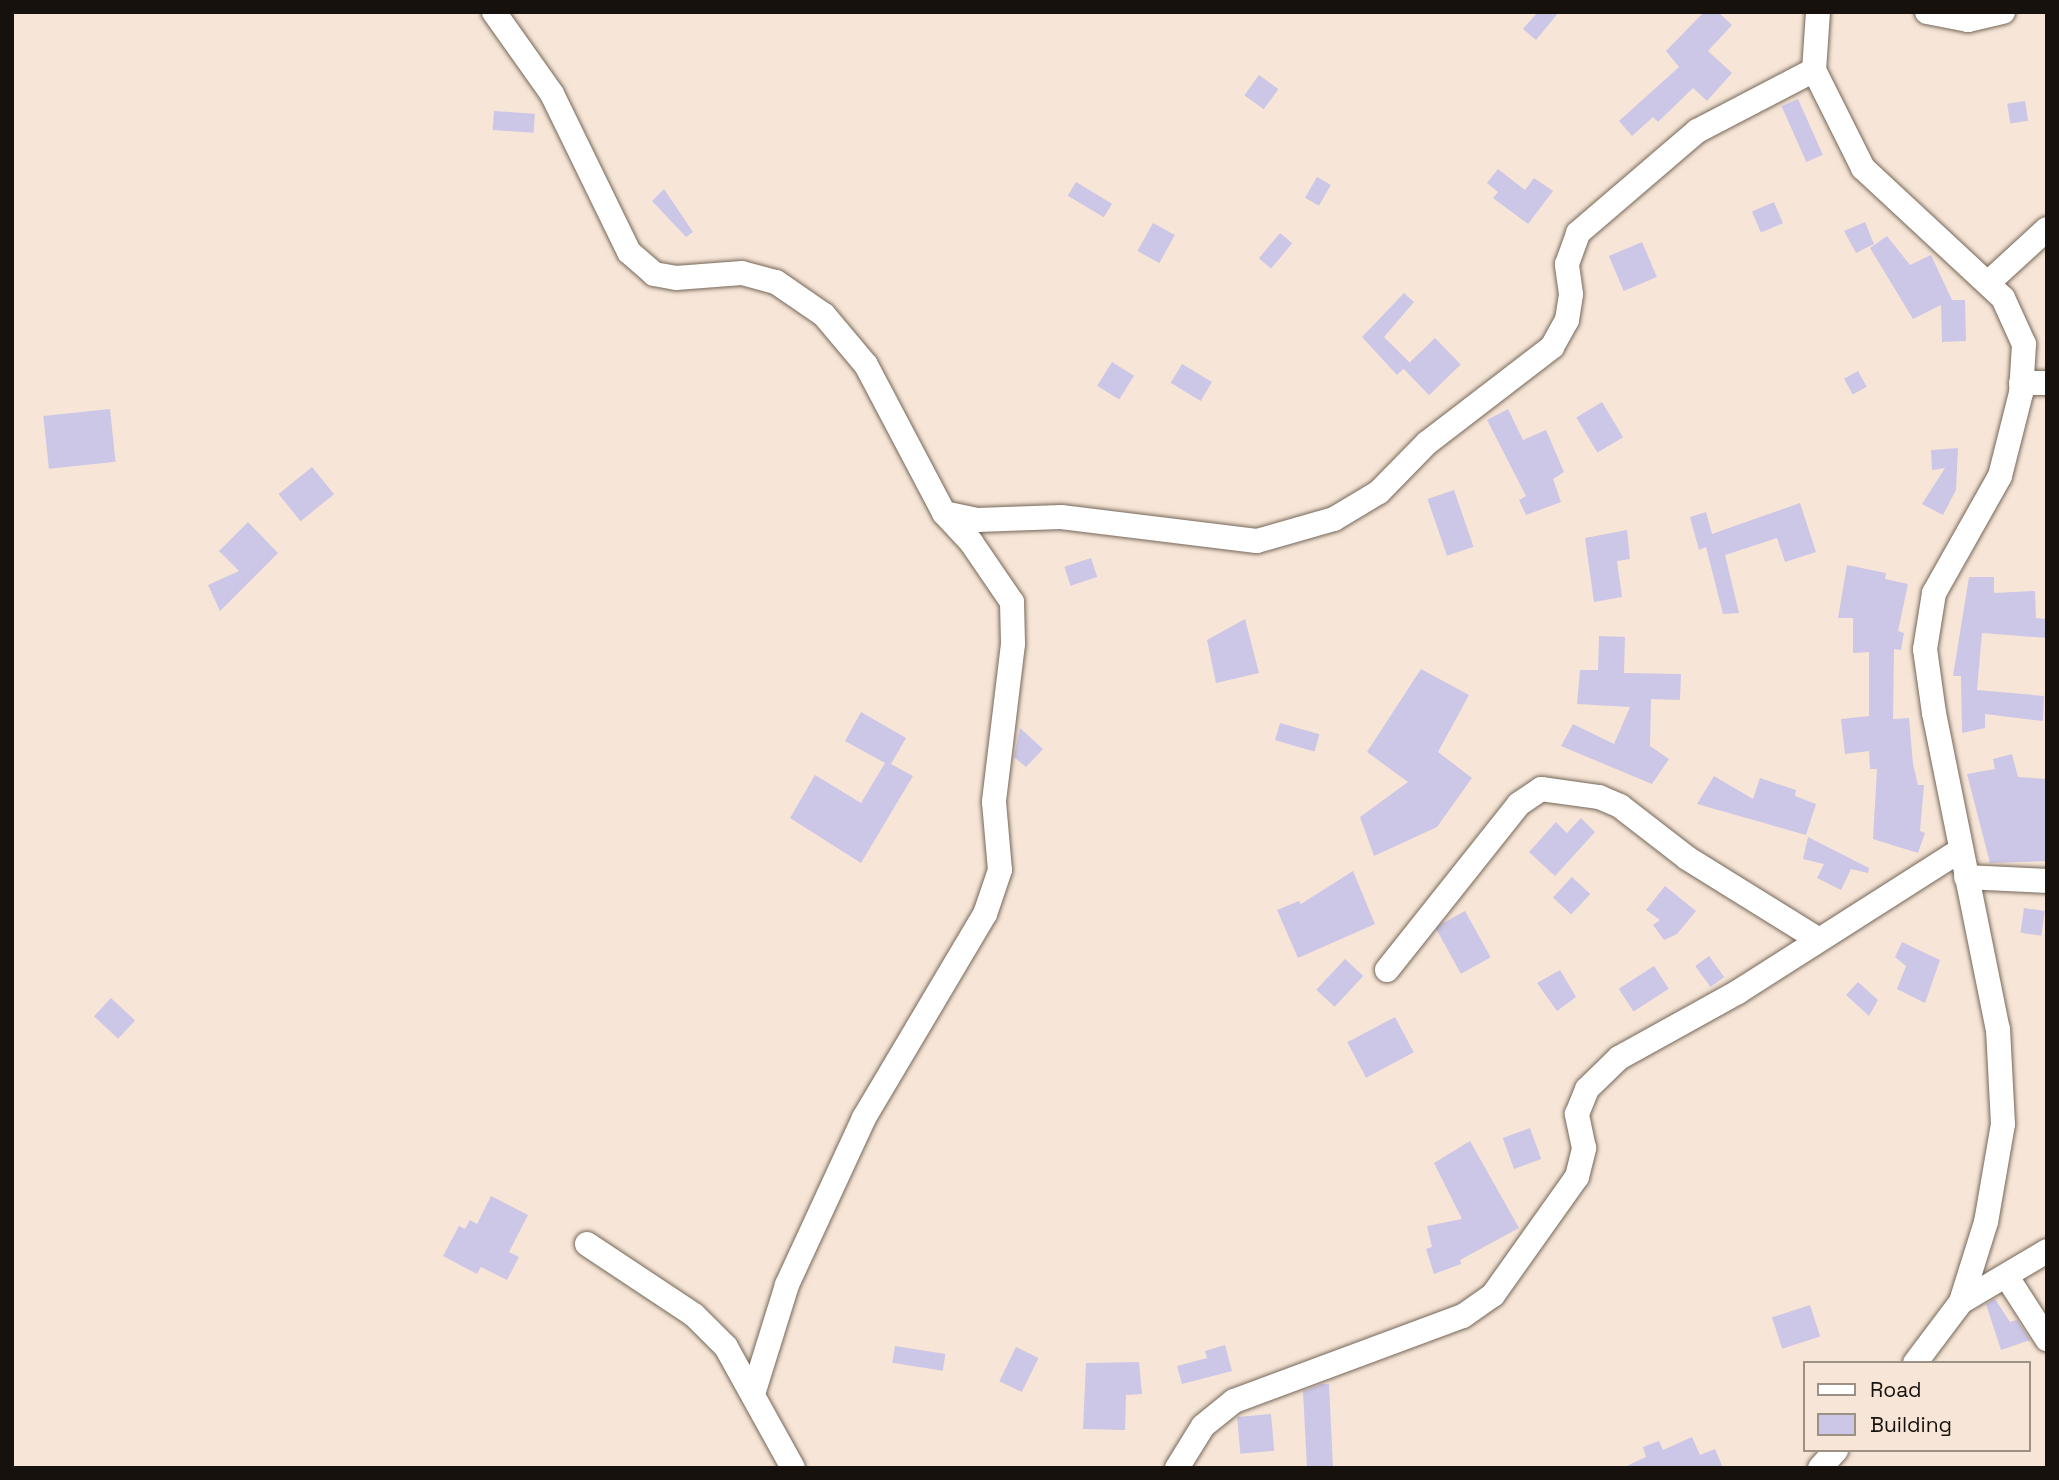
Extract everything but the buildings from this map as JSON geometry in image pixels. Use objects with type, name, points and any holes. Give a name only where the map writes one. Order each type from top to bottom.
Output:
[{"type":"street","points":[[494,12],[552,94],[629,252],[654,274],[676,278],[742,273],[776,282],[824,315],[866,366],[944,513],[971,542],[1012,601],[1013,644],[994,803],[1000,870],[985,914],[864,1118],[787,1285],[754,1391]]},
{"type":"street","points":[[1818,12],[1814,70],[1863,168],[1901,207],[2003,298],[2024,344],[2021,383],[2000,476],[1934,593],[1926,649],[1966,877],[1998,1029],[2003,1124],[1986,1222],[1961,1302],[1917,1361]]},
{"type":"street","points":[[1927,12],[1968,20],[2003,12]]},
{"type":"street","points":[[944,513],[976,520],[1061,517],[1257,541],[1334,519],[1379,492],[1427,443],[1552,347],[1567,320],[1569,250],[1595,216],[1697,131],[1814,70]]},
{"type":"street","points":[[1988,283],[2047,229]]},
{"type":"street","points":[[2021,383],[2047,383]]},
{"type":"street","points":[[1387,970],[1520,804],[1541,789],[1599,797],[1620,806],[1687,858],[1819,940]]},
{"type":"street","points":[[1177,1468],[1203,1426],[1234,1401],[1463,1316],[1493,1295],[1577,1177],[1584,1147],[1577,1114],[1587,1089],[1619,1058],[1819,940],[1961,850]]},
{"type":"street","points":[[1966,877],[2047,881]]},
{"type":"street","points":[[587,1244],[694,1315],[726,1347],[754,1391],[793,1468]]},
{"type":"street","points":[[1961,1302],[2047,1251]]},
{"type":"street","points":[[2007,1277],[2047,1339]]},
{"type":"street","points":[[1820,1468],[1834,1452]]}]
